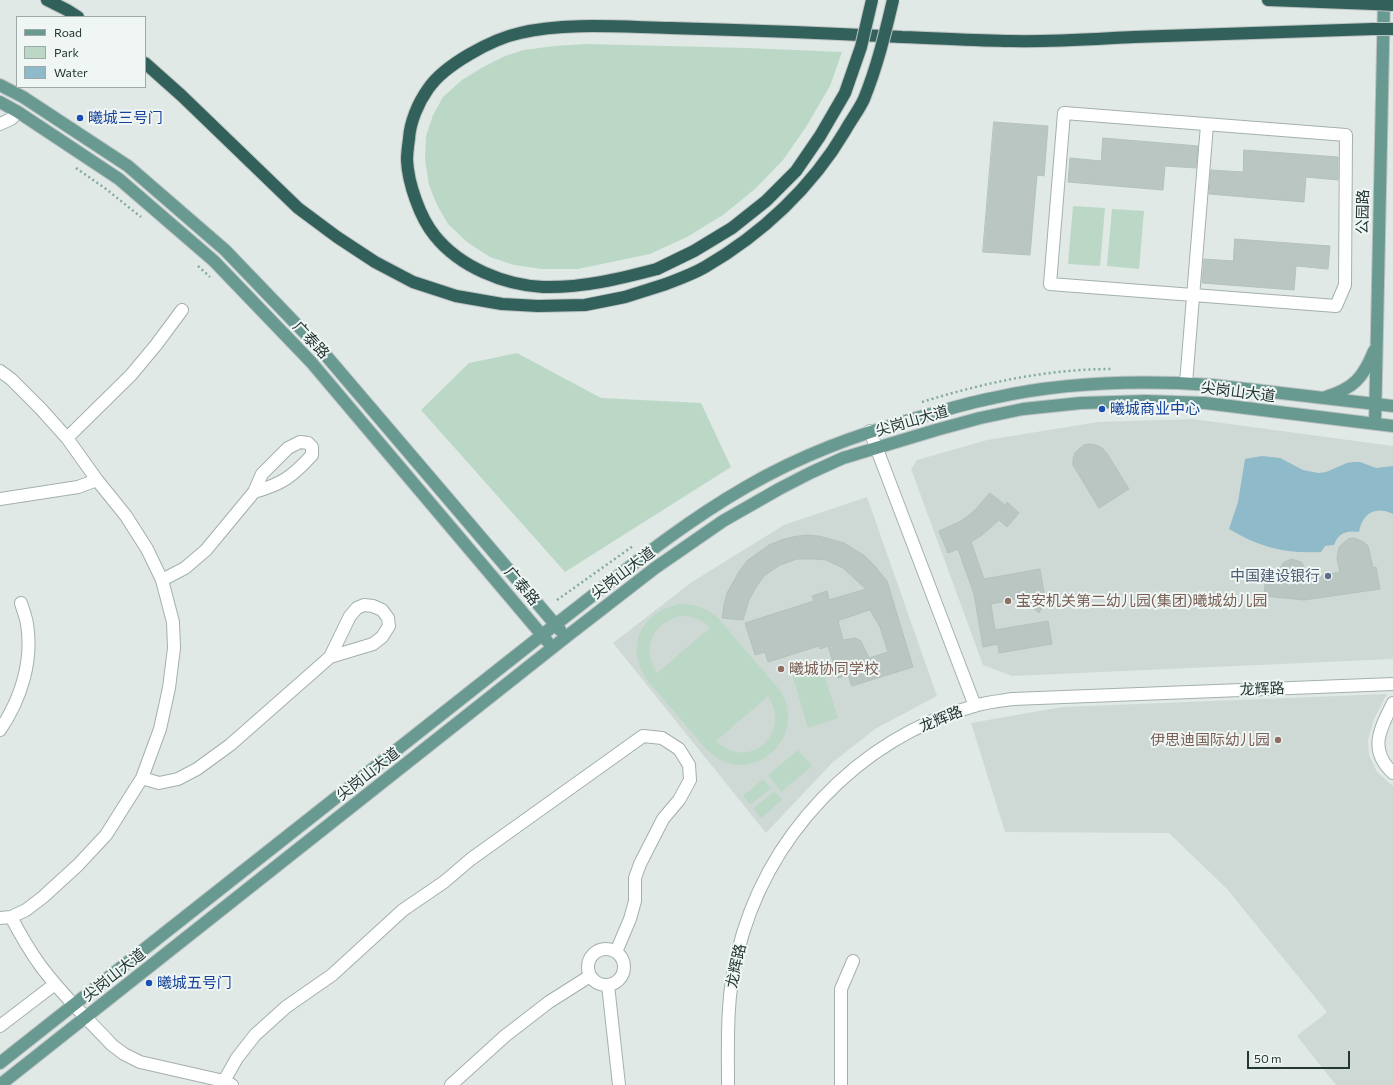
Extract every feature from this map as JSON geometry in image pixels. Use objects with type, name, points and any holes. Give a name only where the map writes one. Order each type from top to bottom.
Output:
[{"type":"highway","points":[[47,0],[76,16]]},
{"type":"highway","points":[[872,0],[861,48],[845,93],[820,136],[796,171],[766,201],[732,228],[694,251],[657,269],[618,279],[580,286],[540,287],[510,282],[482,273],[456,256],[434,235],[421,212],[412,190],[407,159],[409,133],[417,108],[430,86],[451,66],[499,39],[520,33],[553,28],[587,27],[748,30],[1013,41],[1393,29]]},
{"type":"highway","points":[[146,64],[182,96],[298,208],[337,238],[375,262],[413,282],[456,296],[502,304],[538,306],[585,304],[625,297],[666,284],[704,267],[745,241],[782,210],[811,180],[836,146],[863,100],[880,55],[893,0]]},
{"type":"highway","points":[[1268,0],[1379,2],[1393,5]]},
{"type":"main road","name":"公园路","points":[[1375,424],[1379,2]]},
{"type":"main road","name":"广泰路","points":[[0,85],[23,97],[128,166],[225,250],[323,352],[566,637]]},
{"type":"main road","name":"广泰路","points":[[0,102],[18,112],[119,179],[214,261],[311,362],[553,648]]},
{"type":"main road","points":[[1324,398],[1340,393],[1356,382],[1369,364],[1376,345]]},
{"type":"main road","name":"尖岗山大道","points":[[0,1063],[556,624],[658,546],[746,487],[805,457],[834,444],[870,431],[994,397],[1045,389],[1094,384],[1144,382],[1186,383],[1393,406]]},
{"type":"main road","name":"尖岗山大道","points":[[0,1085],[655,568],[723,521],[810,473],[844,458],[936,430],[1023,409],[1082,403],[1146,401],[1205,403],[1393,426]]},
{"type":"street","points":[[0,124],[11,119],[18,112]]},
{"type":"street","points":[[1064,113],[1207,125],[1346,135],[1345,285],[1336,306],[1050,284],[1064,113]]},
{"type":"street","points":[[1186,383],[1207,125]]},
{"type":"street","points":[[67,438],[130,375],[156,345],[182,310]]},
{"type":"street","points":[[0,371],[41,409],[67,438],[97,480],[126,516],[146,549],[162,580],[173,622],[174,648],[169,688],[160,729],[142,778],[106,835],[78,866],[26,910],[6,918],[22,937],[40,965],[55,984],[112,1045],[140,1062],[228,1083],[237,1058],[255,1035],[286,1007],[332,975],[402,910],[444,882],[470,859],[643,736],[662,738],[679,749],[689,765],[690,780],[679,800],[663,819],[640,864],[636,878],[635,901],[630,919],[616,952]]},
{"type":"street","points":[[870,431],[975,706]]},
{"type":"street","points":[[162,580],[185,568],[206,550],[254,492],[262,474],[288,448],[300,442],[308,443],[312,447],[312,456],[286,480],[272,487],[254,492]]},
{"type":"street","points":[[0,499],[78,487],[97,480]]},
{"type":"street","points":[[0,730],[5,723],[21,689],[27,666],[29,641],[27,622],[21,603]]},
{"type":"street","points":[[142,778],[159,783],[178,779],[197,769],[230,745],[330,657],[350,616],[357,608],[364,605],[373,606],[382,610],[388,618],[389,626],[382,637],[373,644],[330,657]]},
{"type":"street","name":"龙辉路","points":[[728,1085],[730,995],[736,956],[750,911],[764,880],[784,845],[808,813],[836,784],[867,758],[901,737],[931,722],[975,706],[1013,699],[1393,684]]},
{"type":"street","points":[[1393,703],[1378,735],[1378,746],[1381,757],[1393,773]]},
{"type":"street","points":[[602,949],[608,949],[616,952],[622,958],[624,968],[620,978],[608,985],[595,981],[590,976],[588,965],[590,957],[602,949]]},
{"type":"street","points":[[842,1085],[841,989],[853,961]]},
{"type":"street","points":[[451,1085],[505,1036],[548,1002],[590,976]]},
{"type":"street","points":[[0,1026],[55,984]]},
{"type":"street","points":[[608,985],[619,1085]]},
{"type":"path","points":[[74,166],[146,220]]},
{"type":"path","points":[[193,261],[215,282]]},
{"type":"shaded area","name":"曦城商业中心","points":[[1192,419],[1393,446],[1393,659],[1012,676],[983,665],[911,469],[917,460],[987,440],[1098,422]]},
{"type":"shaded area","name":"曦城协同学校","points":[[867,497],[937,696],[875,729],[832,763],[766,833],[613,643],[692,582],[784,525]]},
{"type":"shaded area","points":[[1387,694],[1374,719],[1368,740],[1369,755],[1377,772],[1393,786],[1393,1085],[1336,1085],[1297,1036],[1327,1012],[1227,889],[1169,833],[1005,832],[971,723],[1062,707]]},
{"type":"green space","points":[[587,44],[842,52],[830,86],[806,127],[783,160],[755,189],[723,215],[687,237],[650,254],[578,269],[542,269],[514,265],[490,257],[467,242],[448,224],[437,205],[429,185],[425,159],[426,136],[433,115],[443,97],[462,80],[505,56],[524,50]]},
{"type":"green space","points":[[1073,206],[1105,208],[1100,266],[1068,264]]},
{"type":"green space","points":[[1112,209],[1144,211],[1139,269],[1107,266]]},
{"type":"green space","points":[[517,353],[601,398],[701,403],[731,467],[565,572],[421,410],[469,363]]},
{"type":"green space","points":[[679,604],[690,605],[705,609],[714,615],[778,688],[786,702],[787,707],[788,720],[785,733],[780,744],[761,760],[749,764],[737,765],[724,762],[719,759],[706,749],[648,681],[637,656],[637,644],[640,633],[646,623],[654,615],[665,608]],"holes":[[[680,616],[696,619],[703,622],[710,628],[657,673],[652,664],[650,655],[652,638],[662,624],[670,619]],[[768,696],[774,710],[775,723],[771,735],[763,744],[753,750],[741,752],[728,750],[716,741]]]},
{"type":"green space","points":[[821,665],[838,718],[808,728],[792,674]]},
{"type":"green space","points":[[798,750],[812,766],[781,792],[768,775]]},
{"type":"green space","points":[[763,779],[771,788],[750,805],[743,796]]},
{"type":"green space","points":[[774,791],[782,800],[761,818],[753,809]]},
{"type":"water","points":[[1262,456],[1280,458],[1303,470],[1318,473],[1326,472],[1353,462],[1360,462],[1376,468],[1393,466],[1393,514],[1381,510],[1370,513],[1363,520],[1359,532],[1344,533],[1338,538],[1334,545],[1325,546],[1321,552],[1296,552],[1262,545],[1229,529],[1238,502],[1245,459]]},
{"type":"building","points":[[994,122],[1048,126],[1044,176],[1037,175],[1030,255],[983,252]]},
{"type":"building","points":[[1103,138],[1198,146],[1196,168],[1165,166],[1163,190],[1068,182],[1070,158],[1101,161]]},
{"type":"building","points":[[1244,150],[1338,157],[1338,180],[1306,177],[1304,202],[1209,194],[1211,170],[1243,172]]},
{"type":"building","points":[[1235,239],[1330,246],[1328,269],[1296,266],[1294,290],[1202,283],[1204,259],[1233,261]]},
{"type":"building","points":[[1090,444],[1102,448],[1106,452],[1129,489],[1099,508],[1073,465],[1075,453],[1084,445]]},
{"type":"building","points":[[990,493],[1005,505],[1007,502],[1019,513],[1007,527],[999,520],[982,535],[971,542],[984,579],[1040,569],[1045,599],[1039,613],[1029,605],[1026,597],[991,604],[995,630],[1048,621],[1052,644],[999,653],[998,644],[983,647],[974,594],[958,549],[948,553],[939,531],[968,516]]},
{"type":"building","points":[[806,535],[819,536],[844,543],[865,556],[874,565],[887,581],[913,667],[852,686],[848,675],[838,678],[828,646],[820,649],[819,646],[768,662],[765,652],[755,655],[745,623],[814,601],[812,596],[827,591],[829,600],[866,589],[843,568],[826,560],[797,559],[780,565],[764,576],[749,600],[743,620],[722,618],[727,593],[740,570],[748,560],[769,545],[793,537]],"holes":[[[870,610],[880,627],[888,652],[869,658],[861,641],[855,638],[843,640],[838,621]]]},
{"type":"building","points":[[1354,538],[1364,542],[1368,546],[1373,568],[1376,567],[1380,589],[1304,600],[1264,596],[1266,574],[1277,575],[1283,563],[1292,559],[1301,562],[1304,566],[1307,578],[1340,572],[1337,558],[1339,547],[1348,539]]},
{"type":"place","name":"曦城三号门","points":[[80,118]]},
{"type":"place","name":"曦城商业中心","points":[[1102,409]]},
{"type":"place","name":"中国建设银行","points":[[1328,576]]},
{"type":"place","name":"宝安机关第二幼儿园(集团)曦城幼儿园","points":[[1008,601]]},
{"type":"place","name":"曦城协同学校","points":[[781,669]]},
{"type":"place","name":"伊思迪国际幼儿园","points":[[1278,740]]},
{"type":"place","name":"曦城五号门","points":[[149,983]]}]
